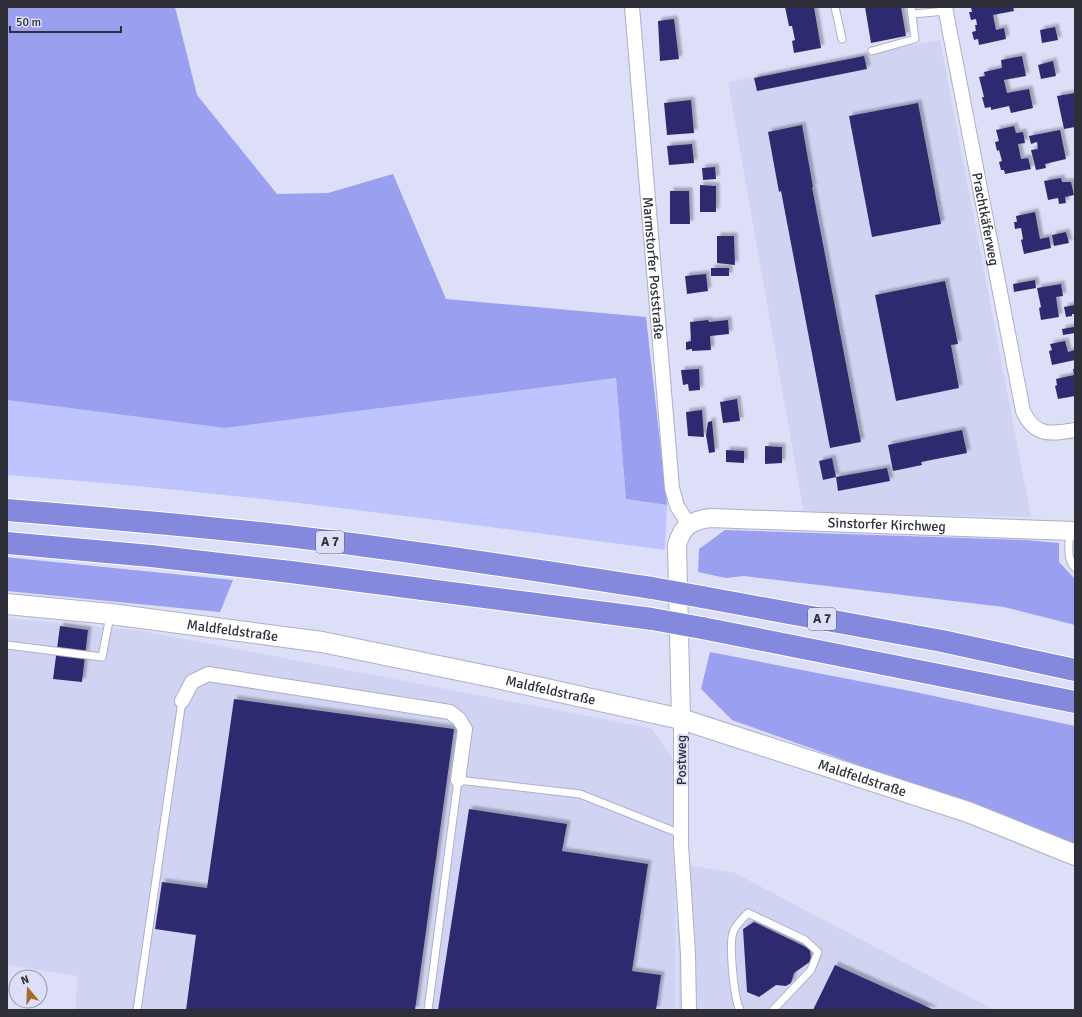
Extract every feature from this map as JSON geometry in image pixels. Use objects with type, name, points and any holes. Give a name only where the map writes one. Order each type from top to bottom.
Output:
[{"type":"highway","name":"A 7","points":[[7,510],[152,522],[298,537],[476,561],[702,597],[942,641],[1075,670]]},
{"type":"highway","name":"A 7","points":[[7,543],[150,556],[291,572],[652,619],[1075,702]]},
{"type":"main road","name":"Maldfeldstraße","points":[[7,604],[111,614],[322,642],[681,719],[968,812],[1075,855]]},
{"type":"street","name":"Marmstorfer Poststraße","points":[[632,7],[672,488],[677,506],[694,522]]},
{"type":"street","name":"Prachtkäferweg","points":[[946,9],[1022,406],[1026,417],[1035,427],[1041,430],[1051,434],[1075,430]]},
{"type":"street","name":"Sinstorfer Kirchweg","points":[[694,522],[711,518],[1072,531]]},
{"type":"street","name":"Postweg","points":[[689,1010],[688,954],[681,834],[681,719],[677,545],[681,533],[694,522]]},
{"type":"street","points":[[182,701],[192,682],[208,674],[450,712],[460,719],[465,729],[458,780]]},
{"type":"lane","points":[[836,7],[842,39]]},
{"type":"lane","points":[[872,51],[915,38],[912,10],[946,9]]},
{"type":"lane","points":[[1072,531],[1069,554],[1071,563],[1075,568]]},
{"type":"lane","points":[[7,645],[102,657],[111,614]]},
{"type":"lane","points":[[137,1010],[182,701]]},
{"type":"lane","points":[[428,1010],[458,780],[580,794],[681,834]]},
{"type":"lane","points":[[740,1010],[736,1003],[732,958],[733,931],[748,913],[805,940],[818,952],[811,970],[773,1010]]},
{"type":"shaded area","points":[[7,7],[175,7],[197,95],[277,194],[328,193],[393,174],[446,299],[646,317],[667,505],[626,499],[616,378],[225,428],[7,400]]},
{"type":"shaded area","points":[[940,40],[1031,517],[804,514],[728,82]]},
{"type":"shaded area","points":[[616,378],[626,499],[667,505],[665,550],[254,498],[172,489],[7,475],[7,400],[225,428]]},
{"type":"shaded area","points":[[725,530],[1026,540],[1059,543],[1059,562],[1075,578],[1075,625],[1004,607],[744,576],[726,578],[698,572],[699,549]]},
{"type":"shaded area","points":[[7,557],[233,580],[220,612],[7,591]]},
{"type":"shaded area","points":[[7,618],[142,631],[651,728],[673,759],[674,863],[735,873],[994,1010],[678,1010],[678,953],[675,881],[676,1010],[76,1010],[77,976],[48,971],[48,969],[32,969],[7,965]]},
{"type":"shaded area","points":[[710,652],[915,692],[1075,726],[1075,846],[973,806],[732,720],[701,689]]},
{"type":"building","points":[[785,7],[814,7],[821,48],[794,53],[792,41],[795,40],[792,26],[789,26]]},
{"type":"building","points":[[865,7],[901,7],[906,36],[871,43]]},
{"type":"building","points":[[971,7],[1013,7],[1014,11],[993,15],[996,30],[1004,28],[1006,39],[979,45],[978,39],[974,40],[972,32],[976,31],[975,25],[977,25],[976,19],[971,20],[969,12],[972,12]]},
{"type":"building","points":[[674,19],[679,59],[660,61],[658,21]]},
{"type":"building","points":[[1055,27],[1058,40],[1042,43],[1040,30]]},
{"type":"building","points":[[864,56],[867,69],[757,91],[754,78]]},
{"type":"building","points":[[1022,56],[1026,76],[1004,80],[1007,93],[1029,89],[1033,108],[1011,113],[1009,106],[991,110],[991,107],[985,108],[979,77],[985,76],[984,72],[1002,68],[1001,60]]},
{"type":"building","points":[[1053,61],[1056,76],[1041,79],[1038,65]]},
{"type":"building","points":[[1075,93],[1075,127],[1064,129],[1057,96]]},
{"type":"building","points":[[691,100],[694,133],[667,135],[664,103]]},
{"type":"building","points":[[918,103],[941,224],[872,237],[849,116]]},
{"type":"building","points":[[802,125],[812,187],[861,442],[830,448],[781,191],[779,192],[768,132]]},
{"type":"building","points":[[1014,126],[1016,133],[1023,132],[1025,143],[1018,144],[1021,159],[1028,158],[1031,169],[1005,174],[1004,170],[1001,170],[999,162],[1002,161],[999,150],[997,151],[995,142],[999,141],[996,130]]},
{"type":"building","points":[[1060,130],[1066,159],[1045,164],[1046,168],[1036,170],[1031,150],[1038,149],[1037,142],[1031,144],[1029,136]]},
{"type":"building","points":[[692,144],[694,163],[669,165],[667,146]]},
{"type":"building","points":[[715,167],[716,179],[703,180],[702,168]]},
{"type":"building","points":[[1061,178],[1062,182],[1071,182],[1074,195],[1065,197],[1066,203],[1059,204],[1058,198],[1048,200],[1044,181]]},
{"type":"building","points":[[700,185],[716,186],[716,212],[700,212]]},
{"type":"building","points":[[670,191],[689,191],[690,224],[670,224]]},
{"type":"building","points":[[1035,212],[1040,239],[1049,237],[1051,248],[1024,254],[1021,240],[1023,239],[1021,228],[1015,229],[1014,222],[1017,222],[1016,216]]},
{"type":"building","points":[[1066,232],[1069,243],[1054,246],[1052,235]]},
{"type":"building","points":[[717,236],[734,236],[735,265],[717,263]]},
{"type":"building","points":[[711,268],[729,268],[729,276],[711,276]]},
{"type":"building","points":[[706,274],[708,291],[687,294],[685,276]]},
{"type":"building","points":[[1035,280],[1036,288],[1014,292],[1013,284]]},
{"type":"building","points":[[945,281],[958,344],[951,345],[959,388],[896,401],[875,295]]},
{"type":"building","points":[[1061,284],[1063,296],[1056,297],[1059,317],[1041,320],[1039,308],[1041,307],[1037,288]]},
{"type":"building","points":[[1075,305],[1075,314],[1066,317],[1064,307]]},
{"type":"building","points":[[708,320],[709,322],[728,320],[729,334],[710,336],[711,350],[686,350],[686,342],[691,341],[690,322]]},
{"type":"building","points":[[1074,327],[1075,333],[1063,335],[1062,329]]},
{"type":"building","points":[[1065,341],[1068,352],[1075,350],[1075,360],[1052,365],[1049,351],[1052,350],[1050,344]]},
{"type":"building","points":[[699,369],[700,390],[689,391],[688,384],[683,385],[681,370]]},
{"type":"building","points":[[1073,369],[1075,369],[1075,396],[1058,399],[1055,386],[1057,385],[1056,379],[1074,375]]},
{"type":"building","points":[[737,399],[740,421],[723,423],[720,402]]},
{"type":"building","points":[[702,410],[704,437],[688,436],[686,412]]},
{"type":"building","points":[[712,421],[715,452],[709,453],[706,435],[708,422]]},
{"type":"building","points":[[962,430],[967,453],[921,462],[922,465],[893,471],[888,445]]},
{"type":"building","points":[[765,446],[782,447],[782,463],[765,464]]},
{"type":"building","points":[[726,450],[744,451],[744,463],[726,462]]},
{"type":"building","points":[[832,458],[836,477],[823,480],[819,461]]},
{"type":"building","points":[[887,468],[890,481],[838,491],[836,477]]},
{"type":"building","points":[[60,626],[88,630],[82,682],[53,679]]},
{"type":"building","points":[[234,699],[454,729],[415,1010],[186,1010],[196,935],[155,929],[162,882],[207,888]]},
{"type":"building","points":[[469,809],[567,824],[562,851],[648,864],[632,971],[661,975],[656,1010],[438,1010]]},
{"type":"building","points":[[754,922],[810,949],[811,961],[794,973],[791,983],[786,986],[776,985],[759,997],[747,992],[743,929]]},
{"type":"building","points":[[835,965],[917,1002],[934,1010],[813,1010]]}]
